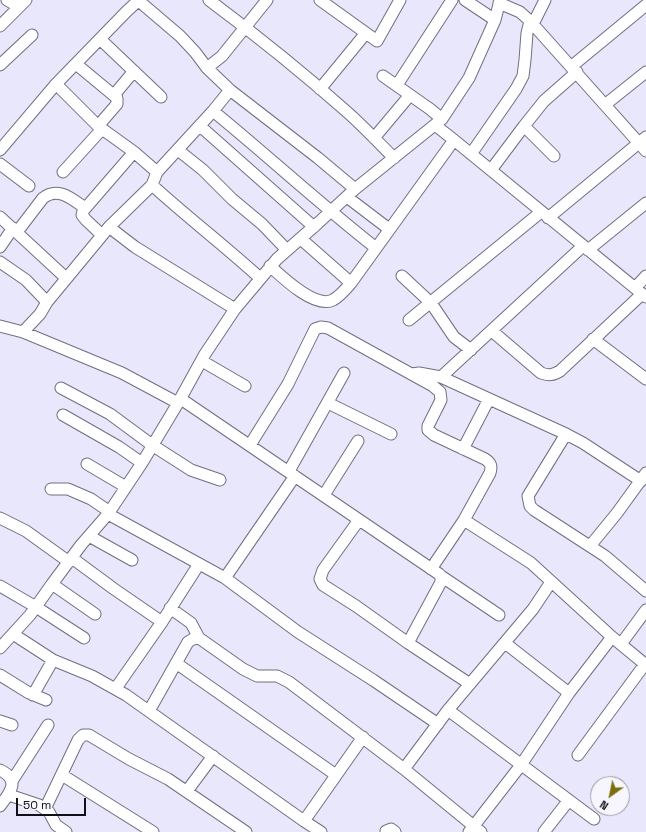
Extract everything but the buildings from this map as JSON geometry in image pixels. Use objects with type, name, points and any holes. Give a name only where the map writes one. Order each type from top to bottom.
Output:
[{"type":"street","points":[[7,0],[22,4]]},
{"type":"street","points":[[0,150],[56,84],[127,10],[139,0],[180,36],[207,68],[230,90],[318,158],[351,193],[390,229]]},
{"type":"street","points":[[209,0],[245,27],[347,112],[394,158]]},
{"type":"street","points":[[207,68],[222,56],[267,0]]},
{"type":"street","points":[[320,0],[377,41],[400,0]]},
{"type":"street","points":[[397,85],[452,0]]},
{"type":"street","points":[[466,0],[495,20]]},
{"type":"street","points":[[471,154],[516,89],[523,76],[527,33],[545,0]]},
{"type":"street","points":[[1,645],[30,615],[89,536],[109,513],[180,401],[234,308],[270,266],[287,250],[351,193],[438,122],[469,78],[495,20],[499,1],[520,12],[532,23],[644,143],[545,215],[410,320]]},
{"type":"street","points":[[0,26],[22,4]]},
{"type":"street","points":[[492,170],[544,101],[574,69],[646,5]]},
{"type":"street","points":[[320,89],[366,34]]},
{"type":"street","points":[[0,65],[32,35]]},
{"type":"street","points":[[100,39],[161,97]]},
{"type":"street","points":[[63,172],[117,104],[117,98],[114,95],[76,64]]},
{"type":"street","points":[[114,95],[134,71]]},
{"type":"street","points":[[606,104],[646,72]]},
{"type":"street","points":[[383,76],[410,95],[454,140],[641,293]]},
{"type":"street","points":[[56,84],[100,127],[134,152],[157,172]]},
{"type":"street","points":[[23,332],[40,314],[47,302],[66,278],[106,231],[152,185],[157,172],[214,111],[230,90]]},
{"type":"street","points":[[374,138],[410,95]]},
{"type":"street","points":[[214,111],[293,177],[330,212],[376,248]]},
{"type":"street","points":[[200,126],[314,227]]},
{"type":"street","points":[[524,126],[554,156]]},
{"type":"street","points":[[270,266],[300,292],[322,301],[328,302],[334,300],[351,283],[454,140]]},
{"type":"street","points":[[178,150],[203,170],[232,199],[262,224],[287,250]]},
{"type":"street","points":[[134,152],[85,208],[82,215],[86,220],[135,247],[234,308]]},
{"type":"street","points":[[0,164],[29,186]]},
{"type":"street","points":[[152,185],[260,278]]},
{"type":"street","points":[[0,247],[48,194],[55,192],[62,193],[85,208]]},
{"type":"street","points":[[441,377],[586,248],[646,203]]},
{"type":"street","points":[[0,217],[66,278]]},
{"type":"street","points":[[301,239],[351,283]]},
{"type":"street","points":[[0,262],[26,280],[47,302]]},
{"type":"street","points":[[402,276],[431,303],[454,336],[471,350]]},
{"type":"street","points":[[492,331],[541,373],[553,375],[560,371],[641,293],[646,276]]},
{"type":"street","points":[[0,326],[23,332],[59,346],[122,373],[180,401],[250,445],[499,615]]},
{"type":"street","points":[[250,445],[288,384],[316,329],[321,327],[328,328],[433,386],[442,396],[428,426],[428,430],[434,435],[485,459],[490,462],[491,466],[490,473],[464,520],[431,569]]},
{"type":"street","points":[[593,339],[646,379]]},
{"type":"street","points":[[202,361],[245,386]]},
{"type":"street","points":[[412,374],[419,373],[441,377],[566,434],[643,477],[617,514],[590,546]]},
{"type":"street","points":[[225,578],[292,474],[344,374]]},
{"type":"street","points":[[61,388],[110,414],[152,446],[191,470],[220,480]]},
{"type":"street","points":[[464,449],[489,399]]},
{"type":"street","points":[[328,403],[391,434]]},
{"type":"street","points":[[63,415],[119,447],[142,463]]},
{"type":"street","points":[[566,434],[528,496],[530,506],[617,564],[646,591]]},
{"type":"street","points":[[324,495],[358,441]]},
{"type":"street","points":[[86,464],[126,487]]},
{"type":"street","points":[[50,489],[68,488],[91,499],[109,513],[225,578],[298,632],[438,724]]},
{"type":"street","points":[[0,518],[26,531],[162,622]]},
{"type":"street","points":[[359,520],[323,570],[320,579],[323,585],[470,684]]},
{"type":"street","points":[[464,520],[531,563],[617,641],[646,665],[578,755]]},
{"type":"street","points":[[89,536],[132,560]]},
{"type":"street","points":[[116,688],[162,622],[199,564]]},
{"type":"street","points":[[408,642],[441,582],[441,576]]},
{"type":"street","points":[[404,769],[448,710],[533,609],[551,582]]},
{"type":"street","points":[[52,584],[95,614]]},
{"type":"street","points":[[0,586],[84,638]]},
{"type":"street","points":[[170,608],[191,623],[199,638],[243,669],[257,676],[277,676],[289,682],[404,769],[475,830],[569,693],[646,610]]},
{"type":"street","points":[[13,634],[53,660],[92,676],[116,688],[321,832]]},
{"type":"street","points":[[149,710],[188,642],[193,638],[199,638]]},
{"type":"street","points":[[504,643],[569,693]]},
{"type":"street","points":[[33,695],[53,660]]},
{"type":"street","points":[[176,663],[336,775]]},
{"type":"street","points":[[0,675],[33,695],[46,700]]},
{"type":"street","points":[[448,710],[594,819]]},
{"type":"street","points":[[0,721],[12,725]]},
{"type":"street","points":[[0,806],[12,788],[12,781],[48,725]]},
{"type":"street","points":[[45,809],[78,740],[83,735],[89,735],[129,759],[168,779],[246,832]]},
{"type":"street","points":[[304,821],[362,738]]},
{"type":"street","points":[[187,791],[213,756]]},
{"type":"street","points":[[0,770],[6,773],[12,781]]},
{"type":"street","points":[[62,775],[153,832]]},
{"type":"street","points":[[9,794],[39,805],[49,812],[55,828],[66,832]]},
{"type":"street","points":[[544,832],[569,800]]}]
